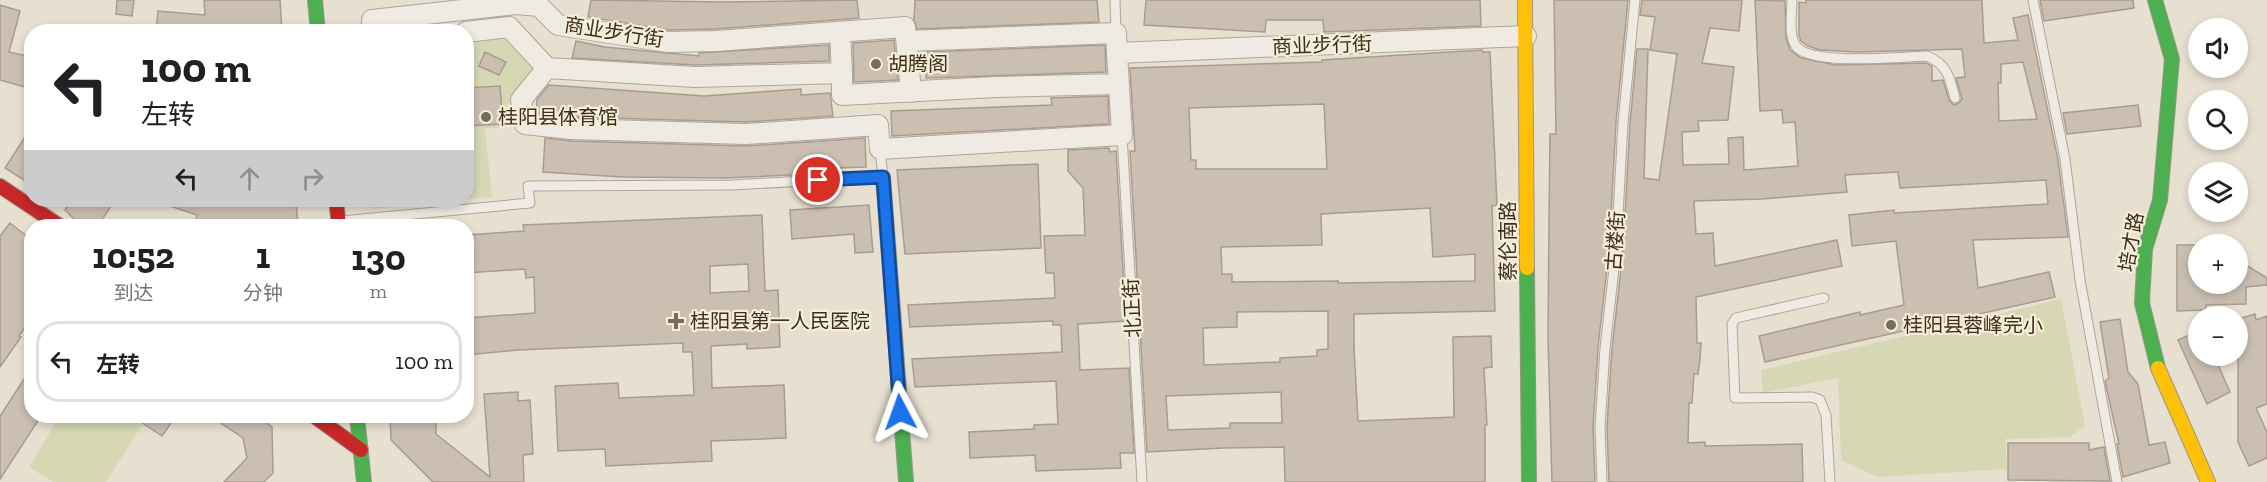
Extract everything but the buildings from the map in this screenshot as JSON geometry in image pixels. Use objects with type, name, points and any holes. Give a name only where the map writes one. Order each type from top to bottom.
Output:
[{"type":"street","points":[[315,0],[317,24]]},
{"type":"street","name":"蔡伦南路","points":[[1525,0],[1529,482]]},
{"type":"street","name":"培才路","points":[[2155,0],[2172,59],[2160,200],[2145,249],[2142,303],[2158,368],[2208,482]]},
{"type":"street","name":"商业步行街","points":[[372,24],[372,20],[516,4],[539,6],[558,25],[668,42],[717,41],[905,27],[907,41],[1117,43],[1526,36]]},
{"type":"street","points":[[474,31],[509,27],[547,68],[521,100],[525,124],[571,129],[746,134],[878,125]]},
{"type":"street","points":[[840,32],[842,95],[996,87],[1119,84]]},
{"type":"street","points":[[907,41],[911,92]]},
{"type":"street","points":[[876,94],[880,149],[1122,135],[1117,43]]},
{"type":"street","name":"商业步行街","points":[[547,68],[695,77],[842,73]]},
{"type":"street","points":[[883,177],[906,482]]},
{"type":"street","points":[[0,186],[24,202]]},
{"type":"street","points":[[32,207],[50,219]]},
{"type":"street","points":[[323,423],[360,450]]},
{"type":"street","points":[[358,423],[364,482]]},
{"type":"lane","points":[[1115,0],[1117,43]]},
{"type":"lane","name":"古楼街","points":[[1602,482],[1600,427],[1602,393],[1616,251],[1623,123],[1635,0]]},
{"type":"lane","points":[[1792,0],[1792,32],[1795,45],[1803,52],[1817,57],[1837,59],[1927,56],[1938,60],[1948,72],[1955,98]]},
{"type":"lane","points":[[2033,0],[2065,159],[2080,280],[2117,482]]},
{"type":"lane","name":"北正街","points":[[1122,135],[1142,482]]},
{"type":"lane","points":[[384,219],[530,203],[528,186],[731,185],[883,177],[880,149]]},
{"type":"lane","points":[[1824,298],[1736,318],[1732,324],[1735,398],[1812,398],[1820,400],[1826,415],[1830,482]]},
{"type":"green space","name":"桂阳县体育馆","points":[[501,32],[538,69],[506,108],[507,127],[485,129],[492,197],[474,198],[474,36]]},
{"type":"green space","points":[[2061,299],[2085,426],[2070,437],[2005,439],[2007,469],[1877,477],[1841,460],[1838,378],[1763,393],[1761,370]]},
{"type":"green space","points":[[56,423],[139,423],[142,425],[106,482],[53,482],[29,467]]},
{"type":"traffic: fast","points":[[315,0],[317,24]]},
{"type":"traffic: fast","points":[[2155,0],[2172,59],[2160,200],[2145,249],[2142,303],[2158,368]]},
{"type":"traffic: fast","points":[[883,177],[906,482]]},
{"type":"traffic: fast","points":[[1527,268],[1529,482]]},
{"type":"traffic: fast","points":[[358,423],[364,482]]},
{"type":"traffic: slow","points":[[1525,0],[1527,268]]},
{"type":"traffic: slow","points":[[2158,368],[2208,482]]},
{"type":"traffic: jam","points":[[0,186],[24,202]]},
{"type":"traffic: jam","points":[[32,207],[50,219]]},
{"type":"traffic: jam","points":[[337,207],[338,219]]},
{"type":"traffic: jam","points":[[324,423],[361,450]]},
{"type":"place","name":"胡腾阁","points":[[876,64]]},
{"type":"place","name":"桂阳县体育馆","points":[[486,117]]},
{"type":"place","name":"桂阳县第一人民医院","points":[[676,321]]},
{"type":"place","name":"桂阳县蓉峰完小","points":[[1891,325]]},
{"type":"route","points":[[818,180],[883,177],[900,412]]}]
